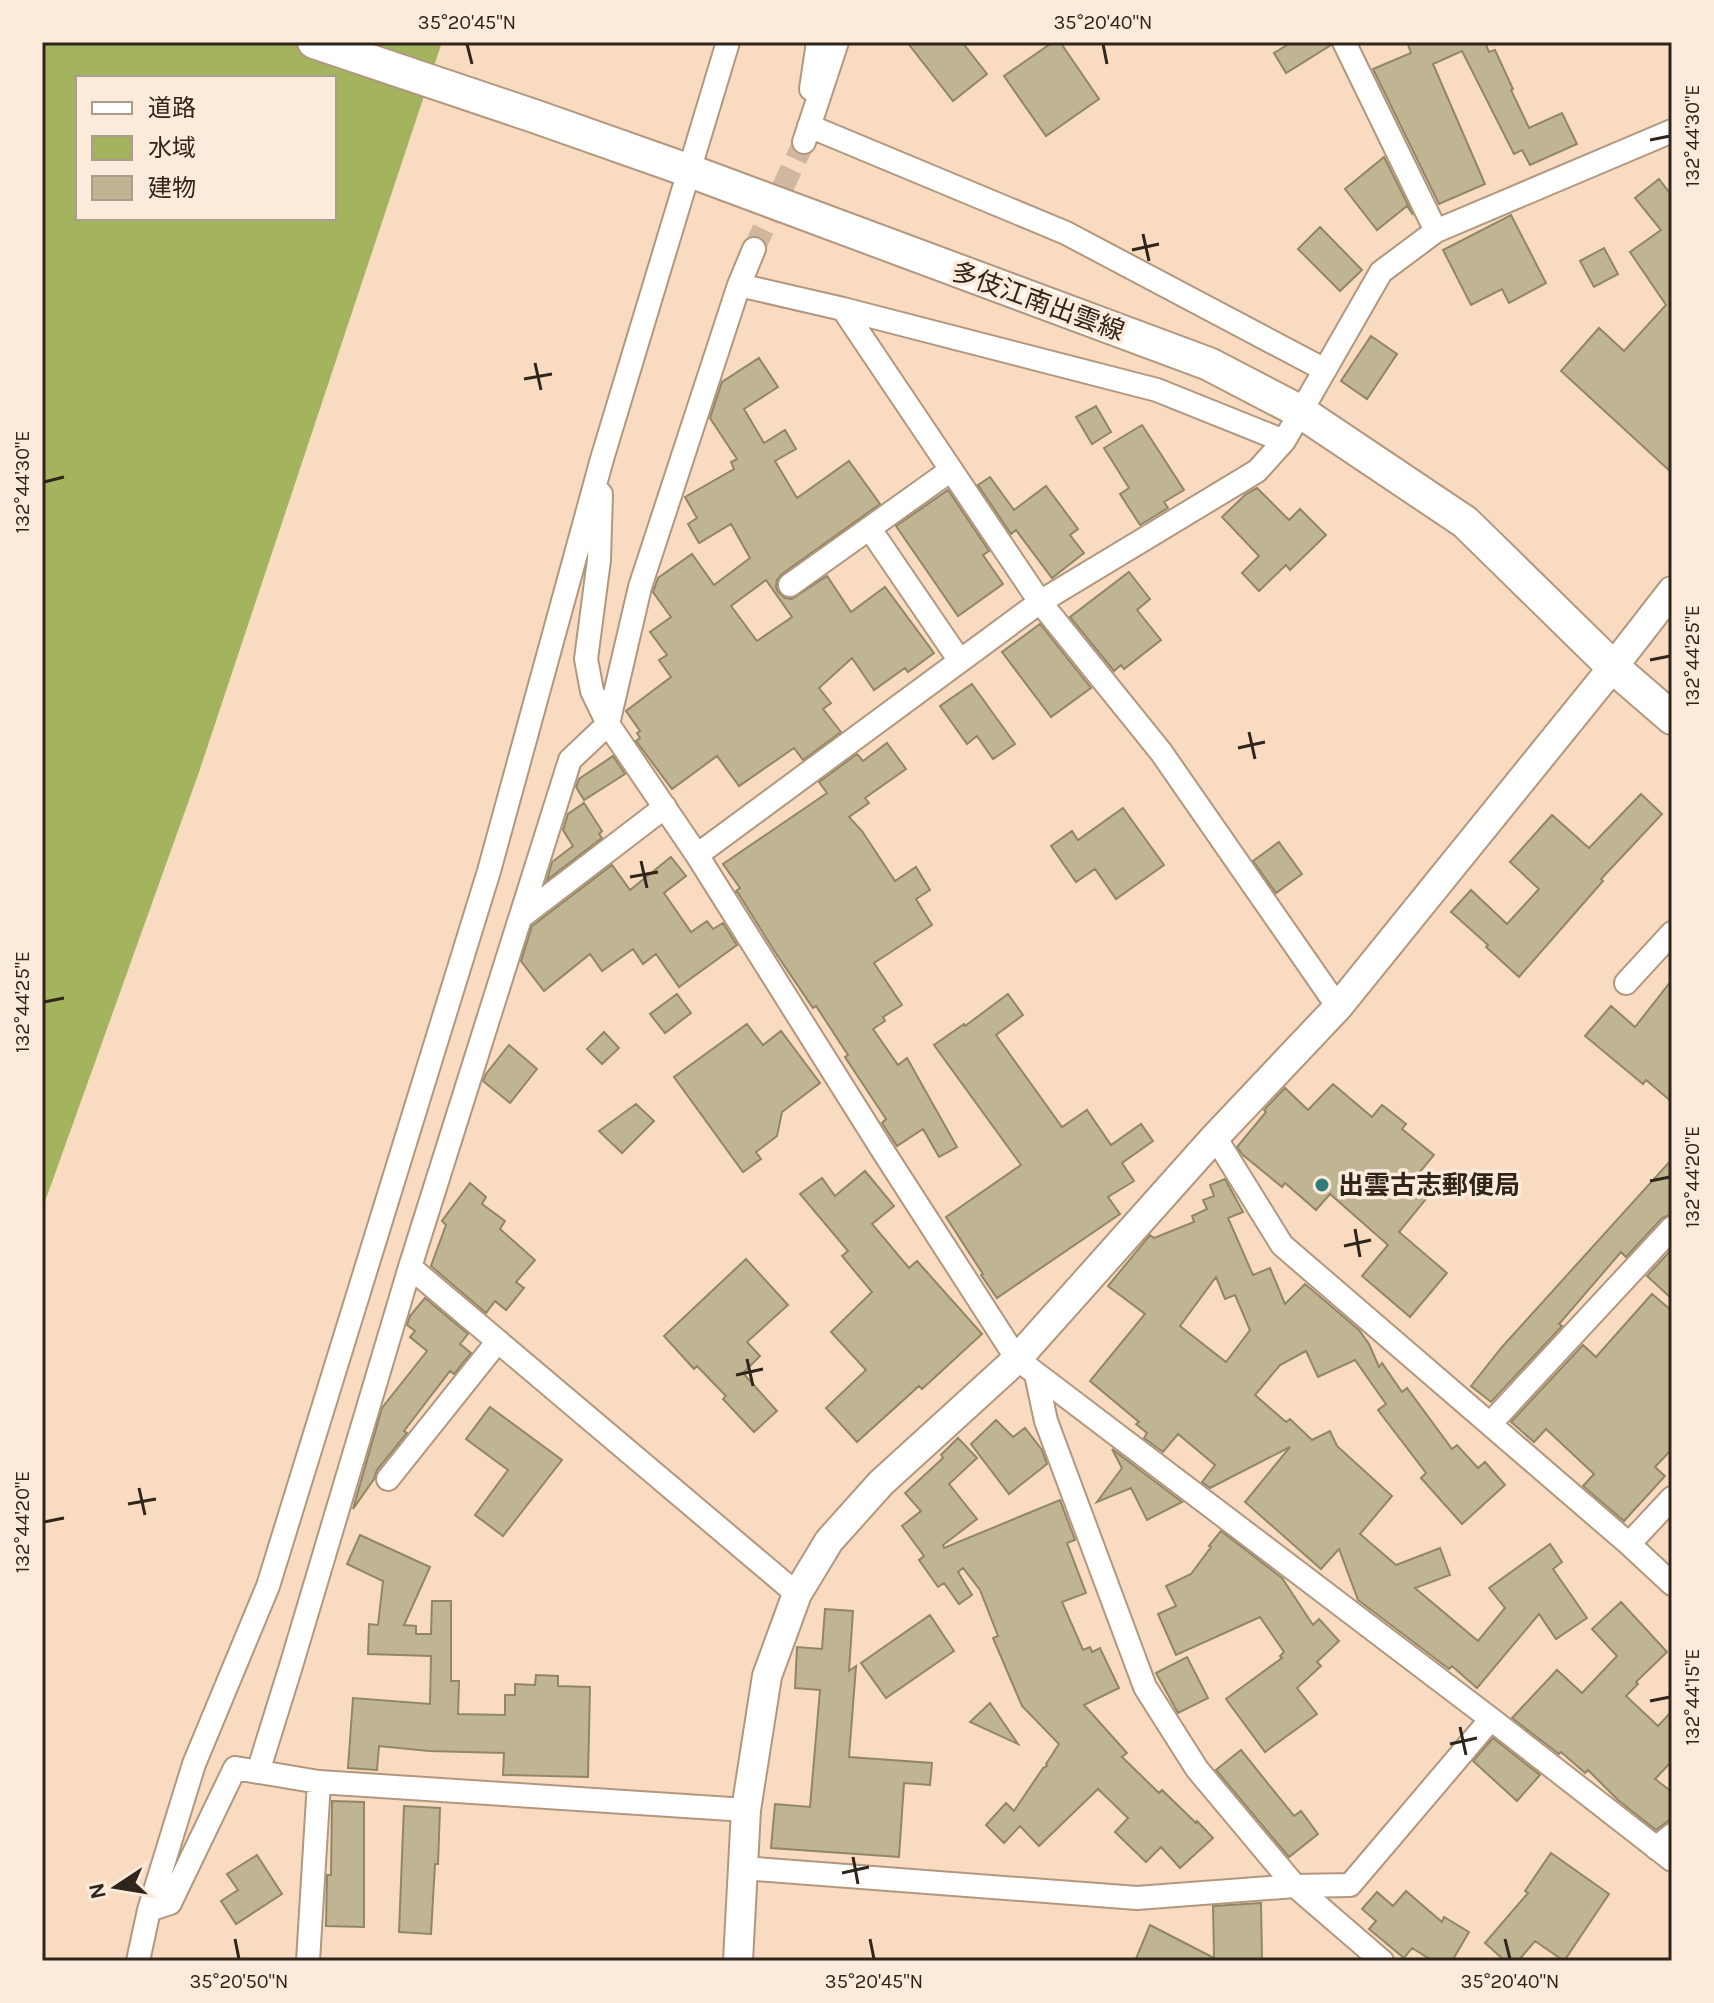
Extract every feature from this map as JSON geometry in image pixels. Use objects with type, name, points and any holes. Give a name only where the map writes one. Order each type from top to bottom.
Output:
[{"type":"main road","name":"多伎江南出雲線","points":[[314,42],[690,171],[1209,364],[1301,412],[1465,522],[1613,667],[1672,718]]},
{"type":"street","points":[[138,1961],[149,1910],[194,1764],[268,1586],[489,871],[602,459],[728,42]]},
{"type":"street","points":[[818,42],[804,142],[837,42]]},
{"type":"street","points":[[1344,42],[1436,231]]},
{"type":"street","points":[[809,126],[1066,233],[1325,370]]},
{"type":"street","points":[[697,855],[1040,602],[1257,471],[1284,441],[1381,272],[1436,231],[1672,131]]},
{"type":"street","points":[[258,1772],[410,1267],[570,760],[608,724],[640,587],[739,285],[754,249]]},
{"type":"street","points":[[739,285],[1157,390],[1284,441]]},
{"type":"street","points":[[843,309],[1040,602],[1161,752],[1338,1007]]},
{"type":"street","points":[[602,459],[599,560],[586,659],[592,691],[608,724],[697,855],[883,1151],[1026,1367],[1145,1687],[1197,1769],[1295,1886],[1382,1961]]},
{"type":"street","points":[[790,585],[951,470]]},
{"type":"street","points":[[870,529],[960,661]]},
{"type":"street","points":[[738,1961],[746,1810],[767,1676],[797,1594],[829,1541],[881,1483],[1026,1367],[1215,1137],[1338,1007],[1672,591]]},
{"type":"street","points":[[521,917],[665,807]]},
{"type":"street","points":[[1626,983],[1672,933]]},
{"type":"street","points":[[1215,1137],[1282,1245],[1672,1584]]},
{"type":"street","points":[[1490,1424],[1672,1228]]},
{"type":"street","points":[[410,1267],[797,1594]]},
{"type":"street","points":[[388,1479],[498,1341]]},
{"type":"street","points":[[1026,1367],[1491,1719],[1667,1848]]},
{"type":"street","points":[[1629,1544],[1672,1498]]},
{"type":"street","points":[[743,1868],[1137,1898],[1350,1885],[1491,1719]]},
{"type":"street","points":[[149,1910],[170,1903],[235,1768],[319,1782],[746,1810]]},
{"type":"street","points":[[308,1961],[319,1782]]},
{"type":"water","points":[[42,42],[442,42],[198,775],[42,1210]]},
{"type":"building","points":[[907,42],[962,42],[987,74],[953,101]]},
{"type":"building","points":[[1053,42],[1060,42],[1099,99],[1046,136],[1004,76]]},
{"type":"building","points":[[1292,42],[1330,42],[1331,45],[1286,73],[1274,53]]},
{"type":"building","points":[[1407,42],[1485,42],[1489,52],[1495,50],[1529,128],[1562,113],[1577,144],[1530,165],[1522,150],[1514,154],[1462,51],[1433,64],[1485,184],[1439,204],[1373,69],[1411,53]]},
{"type":"building","points":[[1384,157],[1413,215],[1407,206],[1377,230],[1345,189]]},
{"type":"building","points":[[1659,179],[1672,196],[1672,473],[1561,371],[1599,328],[1624,351],[1666,305],[1630,252],[1661,230],[1635,198]]},
{"type":"building","points":[[1511,215],[1546,283],[1509,303],[1502,289],[1471,305],[1443,250]]},
{"type":"building","points":[[1320,227],[1362,270],[1340,291],[1298,249]]},
{"type":"building","points":[[1604,248],[1618,274],[1594,287],[1580,261]]},
{"type":"building","points":[[1371,336],[1397,354],[1367,399],[1341,381]]},
{"type":"building","points":[[759,358],[778,387],[744,409],[764,443],[785,430],[796,449],[775,461],[797,498],[849,461],[880,504],[782,574],[777,580],[778,592],[792,599],[827,576],[851,612],[885,587],[934,653],[908,672],[905,668],[874,690],[852,658],[819,688],[831,703],[823,709],[841,732],[803,760],[794,748],[739,786],[717,756],[672,789],[636,741],[640,738],[637,733],[640,731],[626,711],[671,677],[659,660],[667,655],[650,632],[671,617],[653,592],[658,578],[692,554],[714,585],[750,558],[731,524],[699,543],[688,524],[697,518],[685,497],[734,469],[731,462],[737,459],[710,418],[722,382]],"holes":[[[766,580],[792,617],[757,641],[731,606]]]},
{"type":"building","points":[[1096,406],[1111,432],[1092,444],[1076,417]]},
{"type":"building","points":[[1142,425],[1184,490],[1164,502],[1168,508],[1140,525],[1120,494],[1129,488],[1104,448]]},
{"type":"building","points":[[990,477],[1014,510],[1046,486],[1078,529],[1070,535],[1084,553],[1052,578],[1016,530],[1011,534],[978,485]]},
{"type":"building","points":[[1257,488],[1289,520],[1300,509],[1326,535],[1290,570],[1286,565],[1259,591],[1242,573],[1259,556],[1222,517]]},
{"type":"building","points":[[948,490],[989,551],[983,555],[1003,584],[958,616],[896,526]]},
{"type":"building","points":[[1129,572],[1150,599],[1137,610],[1161,640],[1124,669],[1121,665],[1114,671],[1070,617]]},
{"type":"building","points":[[1040,624],[1091,688],[1051,717],[1002,652]]},
{"type":"building","points":[[972,684],[1015,744],[993,759],[977,736],[967,744],[940,706]]},
{"type":"building","points":[[887,743],[906,769],[865,798],[869,803],[849,817],[895,881],[916,867],[930,890],[916,899],[932,925],[874,963],[902,1005],[883,1017],[885,1021],[873,1029],[898,1065],[907,1058],[957,1147],[939,1157],[923,1129],[897,1146],[882,1123],[886,1119],[845,1057],[848,1055],[775,952],[736,891],[740,888],[723,864],[827,793],[819,782],[857,754],[863,761]]},
{"type":"building","points":[[613,756],[625,774],[584,800],[576,787],[579,779]]},
{"type":"building","points":[[1641,794],[1662,814],[1601,879],[1603,881],[1519,977],[1451,912],[1471,890],[1507,924],[1539,889],[1510,862],[1552,815],[1589,848]]},
{"type":"building","points":[[584,803],[602,831],[599,834],[602,838],[547,880],[552,862],[573,846],[563,830],[568,814]]},
{"type":"building","points":[[1123,808],[1164,865],[1116,899],[1095,869],[1076,882],[1051,846],[1072,831],[1078,840]]},
{"type":"building","points":[[1279,842],[1302,874],[1276,893],[1253,861]]},
{"type":"building","points":[[671,857],[686,876],[664,893],[691,932],[707,921],[713,929],[723,923],[737,945],[679,987],[656,954],[643,964],[633,949],[602,971],[590,954],[544,991],[521,961],[532,926],[612,865],[630,890]]},
{"type":"building","points":[[1672,980],[1672,1102],[1646,1080],[1643,1084],[1585,1036],[1611,1006],[1635,1027]]},
{"type":"building","points":[[677,994],[691,1013],[665,1033],[650,1014]]},
{"type":"building","points":[[1008,994],[1023,1015],[996,1035],[1062,1127],[1087,1110],[1111,1145],[1141,1124],[1153,1141],[1122,1163],[1134,1181],[1108,1197],[1120,1214],[997,1298],[946,1217],[1021,1165],[934,1045]]},
{"type":"building","points":[[747,1024],[763,1045],[781,1031],[820,1083],[782,1112],[777,1136],[756,1152],[761,1159],[743,1172],[674,1077]]},
{"type":"building","points":[[604,1032],[619,1048],[602,1064],[587,1049]]},
{"type":"building","points":[[509,1045],[537,1069],[510,1103],[483,1081]]},
{"type":"building","points":[[1333,1084],[1372,1117],[1382,1105],[1406,1124],[1402,1129],[1434,1155],[1409,1185],[1426,1199],[1399,1232],[1447,1273],[1410,1317],[1362,1276],[1388,1245],[1330,1194],[1316,1210],[1285,1183],[1282,1187],[1237,1147],[1266,1112],[1264,1110],[1285,1088],[1308,1110]]},
{"type":"building","points":[[636,1104],[654,1121],[622,1153],[599,1131]]},
{"type":"building","points":[[1672,1159],[1672,1214],[1662,1218],[1626,1257],[1621,1252],[1559,1324],[1562,1326],[1491,1402],[1471,1386],[1502,1347]]},
{"type":"building","points":[[865,1171],[894,1206],[872,1224],[909,1268],[917,1261],[982,1334],[857,1442],[826,1408],[866,1370],[831,1332],[872,1292],[842,1256],[848,1251],[800,1194],[822,1178],[835,1196]]},
{"type":"building","points":[[1225,1179],[1243,1212],[1228,1218],[1253,1275],[1270,1268],[1285,1304],[1305,1284],[1359,1330],[1379,1367],[1382,1363],[1402,1392],[1407,1388],[1452,1449],[1457,1445],[1478,1468],[1485,1462],[1505,1485],[1462,1524],[1421,1478],[1426,1473],[1378,1410],[1386,1404],[1355,1360],[1318,1377],[1306,1351],[1280,1365],[1255,1395],[1286,1422],[1290,1419],[1312,1440],[1330,1431],[1337,1446],[1392,1496],[1360,1534],[1396,1565],[1440,1548],[1450,1575],[1415,1588],[1478,1641],[1505,1608],[1489,1588],[1550,1544],[1562,1562],[1553,1569],[1587,1618],[1556,1639],[1539,1614],[1477,1688],[1452,1666],[1449,1669],[1358,1600],[1339,1549],[1321,1569],[1245,1502],[1290,1447],[1210,1488],[1202,1482],[1215,1465],[1178,1434],[1163,1452],[1144,1438],[1147,1433],[1136,1424],[1139,1422],[1090,1381],[1145,1314],[1108,1286],[1150,1235],[1154,1238],[1194,1222],[1192,1216],[1207,1209],[1203,1200],[1214,1196],[1210,1185]],"holes":[[[1216,1277],[1225,1299],[1235,1295],[1250,1330],[1226,1362],[1180,1326]]]},
{"type":"building","points":[[470,1183],[486,1197],[482,1204],[505,1221],[500,1229],[535,1260],[516,1282],[524,1288],[506,1310],[495,1301],[486,1313],[431,1266],[446,1225],[442,1221]]},
{"type":"building","points":[[1672,1249],[1672,1299],[1647,1276]]},
{"type":"building","points":[[746,1259],[788,1305],[747,1342],[760,1356],[743,1373],[777,1411],[754,1432],[723,1399],[726,1396],[697,1366],[694,1369],[664,1336]]},
{"type":"building","points":[[1652,1294],[1672,1311],[1672,1449],[1655,1467],[1665,1476],[1624,1521],[1583,1486],[1594,1474],[1546,1429],[1534,1442],[1511,1422],[1583,1345],[1596,1357]]},
{"type":"building","points":[[425,1298],[468,1334],[460,1344],[471,1353],[454,1374],[450,1371],[404,1431],[407,1433],[377,1470],[353,1509],[382,1408],[427,1351],[410,1337],[415,1331],[407,1325],[410,1316]]},
{"type":"building","points":[[490,1407],[562,1460],[503,1536],[475,1515],[508,1470],[466,1439]]},
{"type":"building","points":[[996,1420],[1013,1437],[1025,1428],[1042,1450],[1047,1464],[1009,1494],[971,1444]]},
{"type":"building","points":[[958,1438],[977,1458],[949,1484],[977,1519],[943,1545],[944,1548],[1060,1500],[1075,1540],[1067,1543],[1086,1593],[1062,1602],[1083,1650],[1090,1647],[1092,1652],[1100,1648],[1119,1688],[1084,1705],[1127,1753],[1122,1757],[1213,1838],[1180,1868],[1161,1847],[1146,1862],[1115,1832],[1128,1818],[1098,1789],[1039,1846],[1020,1826],[1004,1843],[986,1825],[1006,1803],[1014,1811],[1059,1744],[1022,1706],[993,1638],[998,1636],[980,1590],[963,1568],[958,1572],[972,1595],[959,1604],[944,1583],[938,1587],[919,1560],[924,1556],[902,1526],[921,1511],[905,1493],[943,1458],[941,1455]]},
{"type":"building","points":[[1112,1449],[1182,1502],[1147,1520],[1131,1488],[1097,1502],[1122,1468]]},
{"type":"building","points":[[1221,1531],[1282,1578],[1313,1625],[1319,1619],[1339,1641],[1317,1662],[1321,1666],[1297,1688],[1317,1714],[1265,1752],[1226,1699],[1282,1658],[1280,1656],[1284,1652],[1260,1617],[1176,1655],[1158,1614],[1176,1606],[1166,1586],[1191,1574]]},
{"type":"building","points":[[360,1535],[430,1567],[404,1625],[416,1626],[416,1634],[431,1634],[432,1601],[451,1601],[451,1681],[459,1681],[458,1714],[505,1715],[505,1695],[515,1695],[515,1684],[535,1685],[536,1675],[558,1676],[558,1686],[590,1687],[588,1777],[503,1775],[504,1753],[379,1746],[377,1770],[348,1768],[353,1698],[430,1704],[431,1656],[368,1654],[369,1624],[378,1625],[383,1581],[347,1564]]},
{"type":"building","points":[[1621,1602],[1667,1652],[1626,1696],[1658,1726],[1672,1711],[1672,1761],[1655,1779],[1672,1792],[1672,1818],[1656,1830],[1618,1800],[1588,1770],[1585,1773],[1512,1718],[1557,1670],[1582,1693],[1617,1656],[1592,1629]]},
{"type":"building","points":[[825,1609],[853,1611],[849,1671],[856,1666],[849,1757],[932,1763],[930,1785],[904,1783],[899,1857],[771,1848],[775,1804],[810,1807],[820,1690],[795,1688],[797,1647],[822,1649]]},
{"type":"building","points":[[930,1615],[954,1651],[886,1698],[861,1663]]},
{"type":"building","points":[[1187,1657],[1208,1698],[1178,1713],[1156,1673]]},
{"type":"building","points":[[990,1703],[1018,1744],[970,1722]]},
{"type":"building","points":[[1493,1738],[1540,1775],[1517,1801],[1473,1761]]},
{"type":"building","points":[[1241,1750],[1294,1816],[1301,1811],[1318,1834],[1289,1857],[1216,1770]]},
{"type":"building","points":[[332,1801],[364,1802],[364,1927],[326,1926],[327,1875],[331,1875]]},
{"type":"building","points":[[404,1806],[440,1808],[431,1934],[399,1932]]},
{"type":"building","points":[[1551,1853],[1609,1894],[1564,1961],[1535,1941],[1518,1961],[1505,1961],[1485,1943],[1528,1893],[1525,1891]]},
{"type":"building","points":[[257,1855],[282,1894],[236,1924],[221,1901],[238,1890],[227,1874]]},
{"type":"building","points":[[1406,1891],[1442,1922],[1444,1917],[1469,1932],[1452,1961],[1433,1961],[1412,1948],[1404,1958],[1369,1929],[1376,1921],[1362,1909],[1377,1892],[1393,1906]]},
{"type":"building","points":[[1261,1903],[1262,1961],[1135,1961],[1150,1925],[1214,1958],[1213,1906]]},
{"type":"tunnel","points":[[754,249],[804,142]]},
{"type":"place","name":"出雲古志郵便局","points":[[1322,1185]]}]
